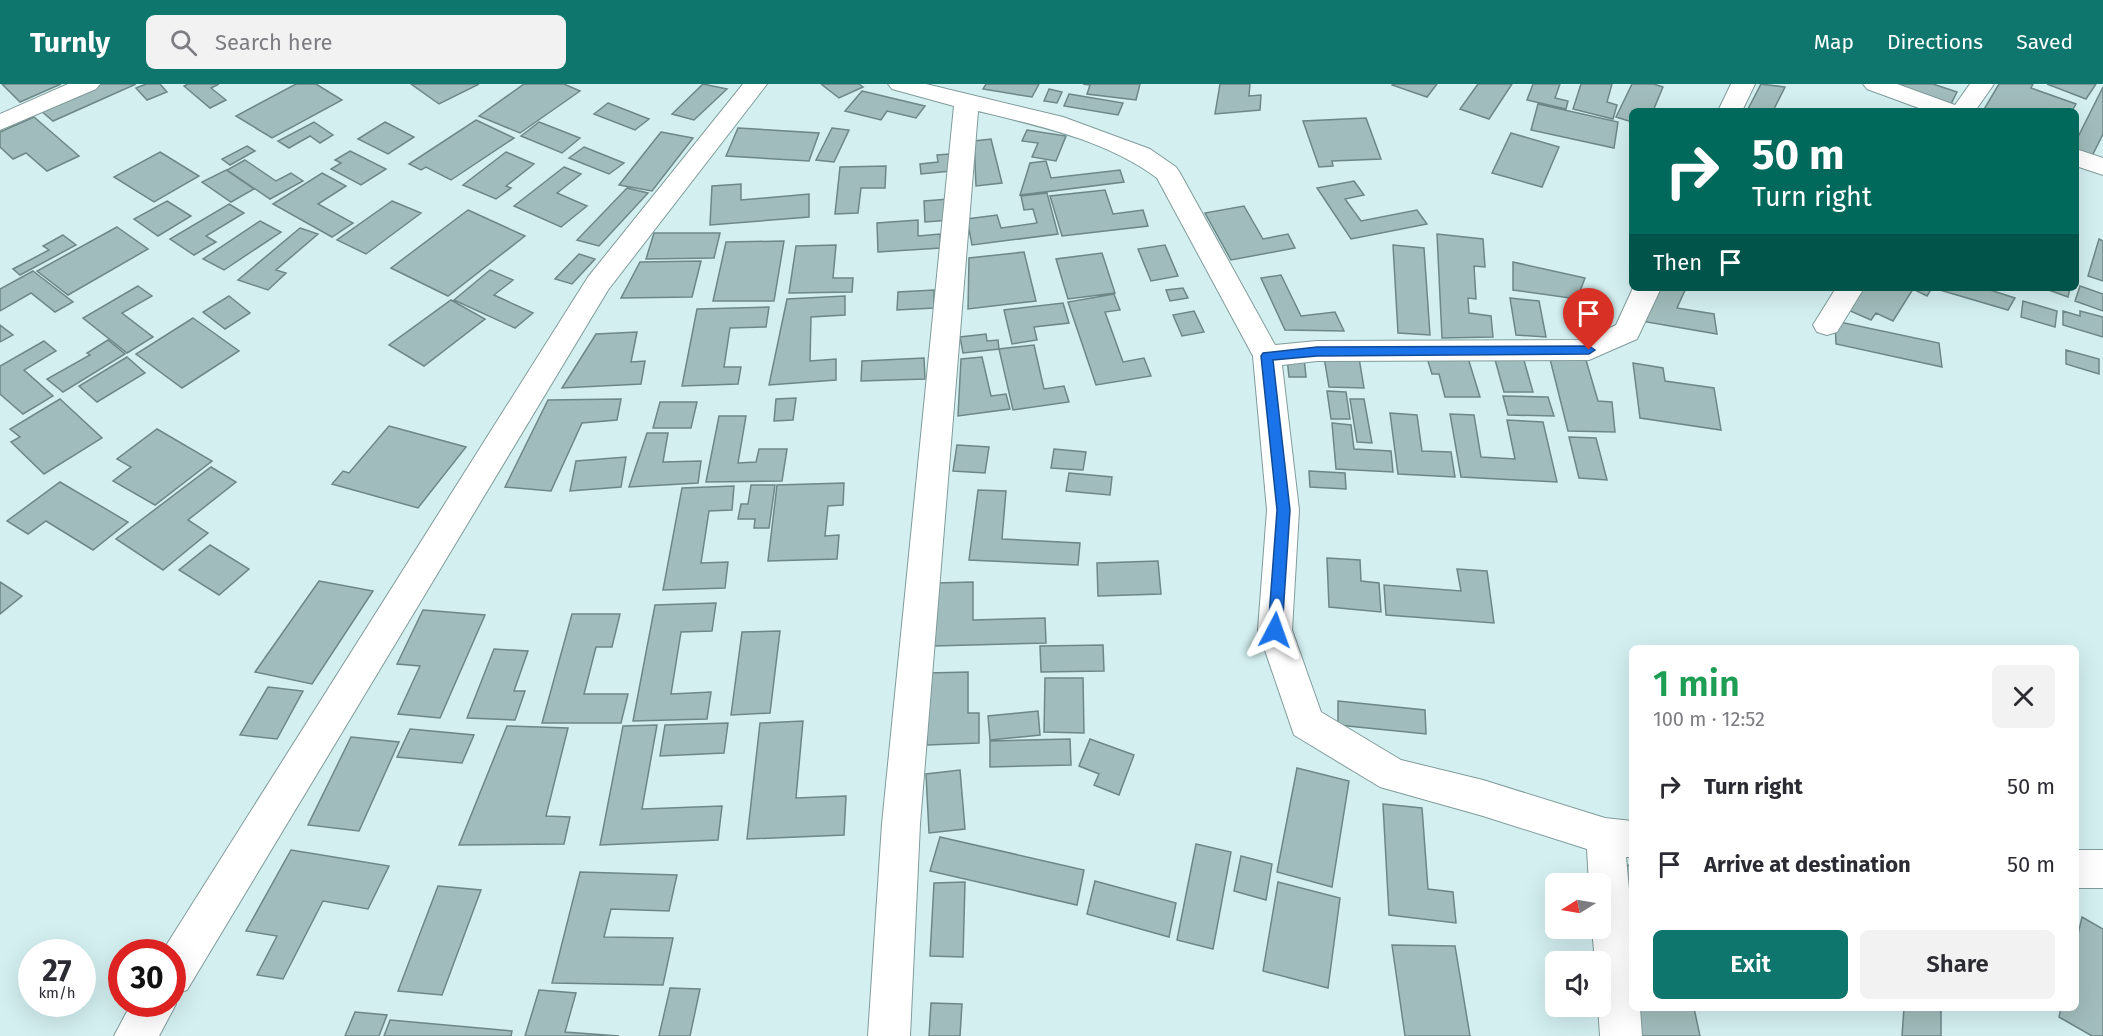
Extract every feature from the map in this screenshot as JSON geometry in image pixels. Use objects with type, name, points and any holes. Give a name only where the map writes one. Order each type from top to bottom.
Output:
[{"type":"street","points":[[0,123],[88,84]]},
{"type":"street","points":[[186,952],[598,284],[756,84]]},
{"type":"street","points":[[900,84],[1054,122],[1142,154],[1167,173],[1267,356],[1283,510],[1275,630],[1307,723],[1393,775],[1483,798],[1618,838],[1621,1036]]},
{"type":"street","points":[[1715,84],[1742,86],[1731,108]]},
{"type":"street","points":[[1875,84],[1941,108]]},
{"type":"street","points":[[1966,108],[1982,84]]},
{"type":"street","points":[[890,1036],[901,824],[967,100]]},
{"type":"street","points":[[2079,158],[2103,167]]},
{"type":"street","points":[[1267,356],[1317,351],[1589,350],[1627,332],[1646,291]]},
{"type":"street","points":[[1827,325],[1848,291]]},
{"type":"street","points":[[2079,869],[2103,869]]},
{"type":"street","points":[[135,1036],[147,1017]]},
{"type":"building","points":[[2,84],[61,84],[20,102]]},
{"type":"building","points":[[100,84],[136,84],[53,121],[40,110]]},
{"type":"building","points":[[146,84],[160,84],[167,92],[147,100],[136,88]]},
{"type":"building","points":[[219,84],[211,88],[226,100],[210,108],[184,86]]},
{"type":"building","points":[[296,84],[316,84],[342,100],[272,138],[236,116]]},
{"type":"building","points":[[411,84],[479,84],[439,104]]},
{"type":"building","points":[[524,84],[564,84],[580,91],[520,133],[479,116]]},
{"type":"building","points":[[703,84],[727,89],[694,120],[672,114]]},
{"type":"building","points":[[821,84],[859,84],[863,87],[839,98]]},
{"type":"building","points":[[986,84],[1039,84],[1032,97],[983,89]]},
{"type":"building","points":[[1083,84],[1140,84],[1136,100],[1087,94],[1090,85]]},
{"type":"building","points":[[1220,84],[1250,84],[1249,96],[1261,95],[1260,110],[1215,114]]},
{"type":"building","points":[[1393,84],[1437,84],[1427,97]]},
{"type":"building","points":[[1478,84],[1512,84],[1489,119],[1460,109]]},
{"type":"building","points":[[1533,84],[1560,84],[1555,98],[1568,101],[1566,109],[1527,100]]},
{"type":"building","points":[[1581,84],[1612,84],[1607,102],[1617,105],[1613,119],[1573,109]]},
{"type":"building","points":[[1632,84],[1654,84],[1663,87],[1654,108],[1629,108],[1629,121],[1616,117]]},
{"type":"building","points":[[1761,84],[1785,87],[1774,108],[1749,108]]},
{"type":"building","points":[[1893,84],[1933,84],[1957,92],[1951,104]]},
{"type":"building","points":[[1999,84],[2033,84],[2031,88],[2076,104],[2074,108],[1985,108]]},
{"type":"building","points":[[2047,84],[2096,84],[2086,99]]},
{"type":"building","points":[[2103,87],[2103,134],[2092,156],[2079,151],[2079,135]]},
{"type":"building","points":[[1049,89],[1062,92],[1057,103],[1044,101]]},
{"type":"building","points":[[862,91],[925,106],[916,118],[887,111],[881,120],[845,111]]},
{"type":"building","points":[[1069,94],[1123,103],[1118,115],[1064,106]]},
{"type":"building","points":[[608,103],[649,119],[635,130],[594,114]]},
{"type":"building","points":[[1538,104],[1618,122],[1614,148],[1531,130]]},
{"type":"building","points":[[34,117],[79,156],[47,171],[26,153],[13,159],[0,147],[0,132]]},
{"type":"building","points":[[1366,118],[1381,159],[1332,161],[1333,166],[1319,167],[1303,121]]},
{"type":"building","points":[[476,120],[514,138],[451,180],[426,167],[421,170],[409,164]]},
{"type":"building","points":[[314,122],[333,135],[320,143],[310,136],[289,148],[278,141]]},
{"type":"building","points":[[385,122],[414,137],[388,154],[358,139]]},
{"type":"building","points":[[539,122],[580,138],[562,153],[521,136]]},
{"type":"building","points":[[738,128],[819,133],[809,161],[726,156]]},
{"type":"building","points":[[832,128],[849,130],[834,162],[816,160]]},
{"type":"building","points":[[1027,130],[1066,136],[1056,161],[1032,157],[1038,143],[1022,141]]},
{"type":"building","points":[[661,132],[693,138],[652,191],[619,185]]},
{"type":"building","points":[[1511,133],[1559,147],[1542,187],[1492,173]]},
{"type":"building","points":[[991,139],[1002,183],[976,186],[974,141]]},
{"type":"building","points":[[247,146],[255,151],[230,165],[222,159]]},
{"type":"building","points":[[584,147],[624,163],[609,174],[569,158]]},
{"type":"building","points":[[350,151],[386,169],[361,185],[331,169],[341,163],[335,160]]},
{"type":"building","points":[[160,152],[199,176],[154,202],[114,177]]},
{"type":"building","points":[[506,152],[534,164],[506,186],[511,188],[496,199],[463,185]]},
{"type":"building","points":[[949,154],[951,171],[921,174],[920,164],[938,162],[937,155]]},
{"type":"building","points":[[245,160],[276,181],[291,173],[303,181],[270,199],[227,170]]},
{"type":"building","points":[[1046,161],[1051,178],[1120,170],[1124,182],[1020,195],[1030,163]]},
{"type":"building","points":[[886,166],[885,188],[861,188],[858,213],[835,214],[840,167]]},
{"type":"building","points":[[564,167],[581,174],[557,193],[587,206],[561,227],[514,206]]},
{"type":"building","points":[[226,170],[254,189],[231,202],[202,182]]},
{"type":"building","points":[[322,173],[346,186],[318,204],[353,223],[332,237],[273,204]]},
{"type":"building","points":[[1354,181],[1364,195],[1345,199],[1361,221],[1417,210],[1427,224],[1351,239],[1317,188]]},
{"type":"building","points":[[741,184],[741,200],[809,194],[809,217],[710,225],[712,186]]},
{"type":"building","points":[[627,188],[648,193],[599,246],[577,240]]},
{"type":"building","points":[[1105,190],[1113,214],[1143,210],[1148,226],[1062,236],[1050,196]]},
{"type":"building","points":[[1047,193],[1058,234],[972,245],[967,219],[997,215],[1001,228],[1037,223],[1033,209],[1024,210],[1021,196]]},
{"type":"building","points":[[949,199],[951,220],[925,222],[924,201]]},
{"type":"building","points":[[167,201],[191,216],[158,236],[134,219]]},
{"type":"building","points":[[392,201],[421,213],[366,254],[337,240]]},
{"type":"building","points":[[229,204],[244,213],[206,236],[216,242],[194,255],[170,239]]},
{"type":"building","points":[[1244,206],[1263,239],[1288,234],[1295,248],[1231,260],[1205,213]]},
{"type":"building","points":[[468,210],[525,236],[448,296],[391,268]]},
{"type":"building","points":[[918,220],[918,236],[940,234],[941,248],[878,252],[877,223]]},
{"type":"building","points":[[260,221],[281,232],[224,270],[203,259]]},
{"type":"building","points":[[117,227],[148,249],[68,295],[37,271]]},
{"type":"building","points":[[300,228],[318,234],[276,270],[286,273],[268,290],[238,280]]},
{"type":"building","points":[[654,233],[720,233],[714,258],[646,259]]},
{"type":"building","points":[[1437,234],[1483,239],[1485,267],[1474,266],[1476,299],[1468,298],[1469,313],[1491,316],[1493,337],[1442,338]]},
{"type":"building","points":[[63,235],[76,245],[20,275],[13,269],[49,250],[43,246]]},
{"type":"building","points":[[2099,239],[2103,241],[2103,281],[2088,276]]},
{"type":"building","points":[[784,241],[774,301],[713,301],[726,242]]},
{"type":"building","points":[[836,245],[833,278],[853,278],[852,292],[789,293],[796,246]]},
{"type":"building","points":[[1165,245],[1178,276],[1151,281],[1138,249]]},
{"type":"building","points":[[1393,245],[1424,248],[1430,335],[1398,333]]},
{"type":"building","points":[[1024,252],[1036,301],[968,309],[969,258]]},
{"type":"building","points":[[1102,253],[1115,293],[1068,299],[1056,259]]},
{"type":"building","points":[[579,254],[595,259],[572,284],[555,279]]},
{"type":"building","points":[[701,261],[692,297],[621,298],[640,262]]},
{"type":"building","points":[[1513,262],[1585,278],[1577,299],[1513,290]]},
{"type":"building","points":[[490,270],[513,280],[494,295],[533,313],[515,328],[454,300]]},
{"type":"building","points":[[33,271],[73,302],[55,312],[31,293],[0,311],[0,289]]},
{"type":"building","points":[[1281,275],[1301,316],[1335,312],[1344,331],[1285,330],[1261,278]]},
{"type":"building","points":[[138,286],[152,296],[122,313],[153,337],[127,353],[83,318]]},
{"type":"building","points":[[2080,286],[2103,294],[2103,311],[2075,301]]},
{"type":"building","points":[[1183,288],[1188,298],[1170,301],[1166,290]]},
{"type":"building","points":[[934,290],[934,308],[897,310],[898,292]]},
{"type":"building","points":[[1656,291],[1685,291],[1677,308],[1714,314],[1717,334],[1641,321]]},
{"type":"building","points":[[1860,291],[1912,291],[1893,321],[1876,313],[1871,320],[1848,310]]},
{"type":"building","points":[[1917,291],[1930,291],[1927,296]]},
{"type":"building","points":[[1943,291],[1993,291],[2015,298],[2008,310]]},
{"type":"building","points":[[2051,291],[2069,291],[2068,297]]},
{"type":"building","points":[[1114,294],[1120,310],[1105,312],[1123,362],[1144,358],[1151,376],[1096,385],[1068,302]]},
{"type":"building","points":[[229,296],[250,313],[225,329],[203,312]]},
{"type":"building","points":[[845,296],[845,315],[811,317],[810,361],[836,359],[836,380],[769,385],[787,299]]},
{"type":"building","points":[[1510,298],[1539,301],[1546,337],[1516,335]]},
{"type":"building","points":[[451,300],[485,319],[424,366],[389,345]]},
{"type":"building","points":[[2023,301],[2057,311],[2055,327],[2021,317]]},
{"type":"building","points":[[1063,303],[1069,323],[1034,327],[1037,340],[1012,344],[1004,310]]},
{"type":"building","points":[[769,307],[766,327],[730,328],[724,367],[741,367],[738,384],[682,386],[697,309]]},
{"type":"building","points":[[1194,311],[1204,332],[1182,336],[1173,315]]},
{"type":"building","points":[[2063,311],[2080,316],[2080,311],[2103,317],[2103,337],[2063,325]]},
{"type":"building","points":[[193,318],[239,351],[182,388],[136,354]]},
{"type":"building","points":[[1835,321],[1939,343],[1942,367],[1836,344]]},
{"type":"building","points":[[0,325],[13,335],[0,342]]},
{"type":"building","points":[[637,332],[631,362],[645,361],[641,384],[562,388],[596,334]]},
{"type":"building","points":[[986,334],[987,341],[998,340],[999,349],[963,353],[960,337]]},
{"type":"building","points":[[108,340],[125,354],[63,392],[47,379],[90,355],[87,353]]},
{"type":"building","points":[[44,341],[56,351],[24,370],[53,396],[23,414],[0,394],[0,366]]},
{"type":"building","points":[[1034,345],[1044,389],[1064,386],[1069,402],[1013,410],[999,349]]},
{"type":"building","points":[[2066,350],[2099,359],[2099,374],[2066,364]]},
{"type":"building","points":[[1494,356],[1523,357],[1533,392],[1504,392]]},
{"type":"building","points":[[127,357],[145,373],[97,402],[79,386]]},
{"type":"building","points":[[982,357],[991,396],[1006,394],[1010,409],[958,416],[961,359]]},
{"type":"building","points":[[1324,357],[1359,358],[1364,388],[1329,387]]},
{"type":"building","points":[[924,358],[925,379],[861,381],[862,361]]},
{"type":"building","points":[[1287,358],[1304,358],[1306,377],[1289,377]]},
{"type":"building","points":[[1427,358],[1468,358],[1480,397],[1445,397],[1439,374],[1432,374]]},
{"type":"building","points":[[1550,359],[1586,360],[1598,401],[1612,402],[1615,432],[1568,431]]},
{"type":"building","points":[[1633,363],[1663,368],[1665,381],[1714,388],[1721,430],[1640,418]]},
{"type":"building","points":[[1327,391],[1346,392],[1350,419],[1331,419]]},
{"type":"building","points":[[1503,396],[1548,397],[1554,416],[1508,415]]},
{"type":"building","points":[[796,398],[793,420],[774,421],[776,399]]},
{"type":"building","points":[[60,399],[102,438],[44,474],[11,442],[20,437],[10,429]]},
{"type":"building","points":[[621,399],[617,420],[582,423],[551,491],[505,487],[548,400]]},
{"type":"building","points":[[1350,399],[1364,399],[1372,443],[1357,442]]},
{"type":"building","points":[[660,402],[697,402],[691,428],[653,428]]},
{"type":"building","points":[[1390,413],[1417,415],[1422,451],[1451,452],[1455,477],[1398,474]]},
{"type":"building","points":[[1450,414],[1474,415],[1481,457],[1515,459],[1507,420],[1543,422],[1557,482],[1461,477]]},
{"type":"building","points":[[719,416],[746,416],[738,463],[756,462],[759,449],[787,449],[782,481],[706,482]]},
{"type":"building","points":[[1332,423],[1351,425],[1354,449],[1391,451],[1393,472],[1336,469]]},
{"type":"building","points":[[389,426],[466,447],[418,508],[332,484],[343,471],[349,473]]},
{"type":"building","points":[[157,429],[212,461],[155,505],[113,481],[131,467],[117,459]]},
{"type":"building","points":[[647,433],[668,433],[663,462],[701,461],[698,483],[629,487]]},
{"type":"building","points":[[1569,437],[1596,438],[1607,480],[1579,478]]},
{"type":"building","points":[[957,445],[989,447],[985,473],[953,471]]},
{"type":"building","points":[[1054,449],[1086,452],[1083,470],[1051,468]]},
{"type":"building","points":[[626,457],[621,487],[570,491],[576,461]]},
{"type":"building","points":[[211,467],[236,482],[188,520],[208,533],[163,570],[116,539]]},
{"type":"building","points":[[1309,471],[1345,473],[1346,489],[1310,487]]},
{"type":"building","points":[[1069,473],[1112,477],[1110,495],[1066,491]]},
{"type":"building","points":[[60,482],[128,522],[93,550],[46,521],[28,534],[7,521]]},
{"type":"building","points":[[844,483],[843,505],[828,506],[825,536],[839,535],[837,559],[768,561],[777,485]]},
{"type":"building","points":[[751,485],[775,485],[769,528],[754,528],[755,519],[738,519],[741,504],[748,504]]},
{"type":"building","points":[[734,486],[732,510],[709,511],[701,563],[728,562],[725,588],[663,590],[682,488]]},
{"type":"building","points":[[978,490],[1006,491],[1002,539],[1080,543],[1078,565],[969,560]]},
{"type":"building","points":[[210,545],[249,569],[219,595],[179,570]]},
{"type":"building","points":[[1327,558],[1360,560],[1361,581],[1379,583],[1381,612],[1329,607]]},
{"type":"building","points":[[1158,561],[1161,594],[1098,596],[1097,563]]},
{"type":"building","points":[[1457,569],[1487,571],[1494,623],[1386,615],[1384,585],[1461,591]]},
{"type":"building","points":[[319,581],[373,591],[312,684],[255,672]]},
{"type":"building","points":[[0,582],[22,596],[0,614]]},
{"type":"building","points":[[973,582],[973,620],[1045,618],[1046,643],[934,646],[936,583]]},
{"type":"building","points":[[716,603],[712,631],[681,632],[671,694],[711,692],[707,719],[633,721],[655,605]]},
{"type":"building","points":[[423,610],[485,615],[440,718],[398,714],[420,666],[397,664]]},
{"type":"building","points":[[572,614],[620,614],[612,647],[596,647],[584,694],[628,694],[621,723],[542,723]]},
{"type":"building","points":[[780,631],[770,713],[731,715],[742,632]]},
{"type":"building","points":[[1103,645],[1104,671],[1041,672],[1040,646]]},
{"type":"building","points":[[494,649],[528,651],[514,691],[525,691],[515,720],[467,718]]},
{"type":"building","points":[[968,672],[968,713],[979,713],[979,743],[927,745],[928,673]]},
{"type":"building","points":[[1045,678],[1083,678],[1084,733],[1044,732]]},
{"type":"building","points":[[268,687],[303,691],[277,739],[240,735]]},
{"type":"building","points":[[1338,701],[1425,710],[1426,734],[1338,725]]},
{"type":"building","points":[[1038,711],[1040,735],[990,740],[988,716]]},
{"type":"building","points":[[803,721],[796,798],[846,796],[844,835],[747,839],[760,723]]},
{"type":"building","points":[[728,723],[724,753],[660,756],[665,725]]},
{"type":"building","points":[[657,725],[642,809],[722,806],[718,840],[600,845],[623,726]]},
{"type":"building","points":[[507,726],[568,728],[546,816],[570,817],[564,844],[459,845]]},
{"type":"building","points":[[410,729],[474,735],[462,763],[397,757]]},
{"type":"building","points":[[351,737],[399,742],[359,831],[308,825]]},
{"type":"building","points":[[1070,739],[1071,765],[990,767],[990,741]]},
{"type":"building","points":[[1090,739],[1134,755],[1119,795],[1094,785],[1099,774],[1079,766]]},
{"type":"building","points":[[1297,768],[1349,781],[1332,887],[1277,872]]},
{"type":"building","points":[[960,770],[965,829],[929,833],[926,774]]},
{"type":"building","points":[[1383,804],[1422,808],[1428,889],[1453,892],[1456,923],[1389,915]]},
{"type":"building","points":[[940,837],[1084,870],[1077,905],[930,871]]},
{"type":"building","points":[[1196,844],[1231,852],[1213,949],[1177,940]]},
{"type":"building","points":[[291,850],[389,866],[368,909],[323,901],[283,979],[257,975],[277,936],[246,931]]},
{"type":"building","points":[[1241,856],[1272,864],[1266,900],[1234,891]]},
{"type":"building","points":[[1620,864],[1629,866],[1629,921]]},
{"type":"building","points":[[580,872],[677,875],[669,911],[611,909],[604,937],[673,938],[663,985],[552,983]]},
{"type":"building","points":[[1095,881],[1176,903],[1169,937],[1087,914]]},
{"type":"building","points":[[965,882],[963,957],[930,956],[934,883]]},
{"type":"building","points":[[1278,882],[1340,898],[1328,988],[1263,971]]},
{"type":"building","points":[[438,886],[481,890],[442,995],[398,991]]},
{"type":"building","points":[[2082,917],[2103,929],[2103,1036],[2092,1036],[2059,1017],[2060,1011],[2079,1011],[2079,930]]},
{"type":"building","points":[[1392,945],[1455,946],[1470,1036],[1405,1036]]},
{"type":"building","points":[[670,988],[700,989],[690,1036],[659,1036]]},
{"type":"building","points":[[539,990],[576,993],[565,1032],[619,1036],[525,1036]]},
{"type":"building","points":[[931,1003],[962,1004],[960,1036],[929,1036]]},
{"type":"building","points":[[1637,1011],[1695,1011],[1700,1036],[1641,1036]]},
{"type":"building","points":[[1904,1011],[1941,1011],[1941,1036],[1902,1036]]},
{"type":"building","points":[[355,1012],[387,1015],[379,1036],[345,1036]]},
{"type":"building","points":[[390,1020],[512,1031],[511,1036],[384,1036]]},
{"type":"route","points":[[1275,630],[1283,510],[1267,356],[1317,351],[1589,350]]}]
